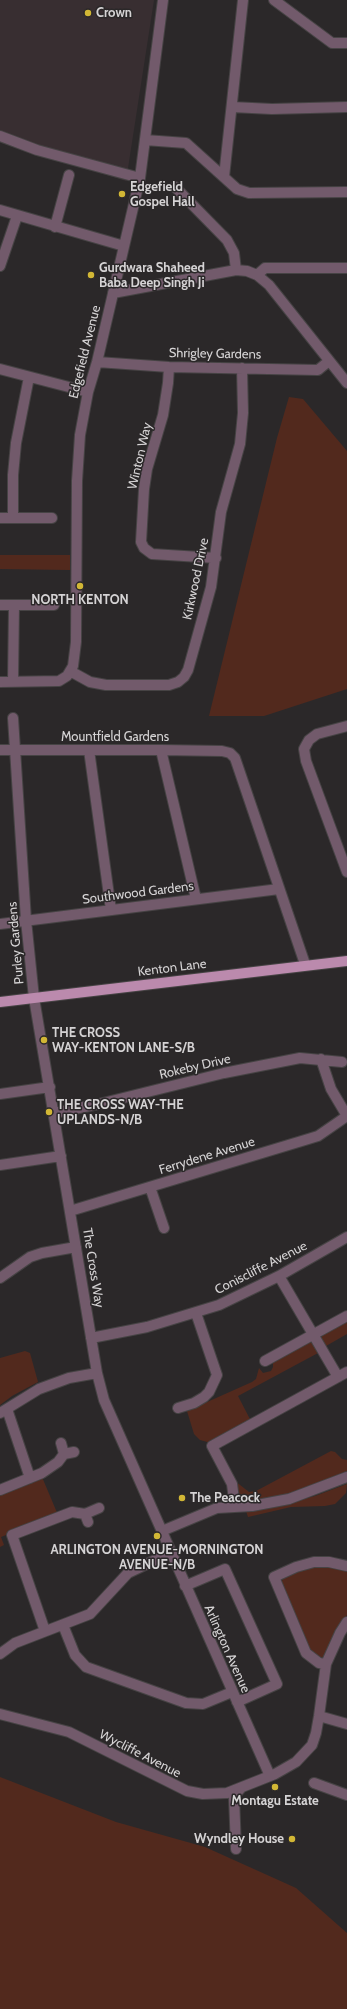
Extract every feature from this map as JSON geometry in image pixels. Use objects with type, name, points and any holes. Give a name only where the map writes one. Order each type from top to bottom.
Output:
[{"type":"main road","name":"Kenton Lane","points":[[0,1002],[305,964],[347,961]]},
{"type":"street","name":"Edgefield Avenue","points":[[71,668],[76,642],[77,481],[80,435],[88,392],[97,362],[140,178],[163,0]]},
{"type":"street","points":[[224,177],[243,0]]},
{"type":"street","points":[[274,0],[332,43],[347,43]]},
{"type":"street","points":[[232,107],[272,109],[347,107]]},
{"type":"street","points":[[0,136],[36,150],[140,178]]},
{"type":"street","points":[[145,140],[186,143],[237,188],[249,192],[347,192]]},
{"type":"street","points":[[55,227],[69,175]]},
{"type":"street","points":[[175,187],[227,240],[234,253],[236,270]]},
{"type":"street","points":[[0,210],[124,246]]},
{"type":"street","points":[[0,266],[17,216]]},
{"type":"street","points":[[258,275],[265,268],[347,268]]},
{"type":"street","points":[[113,293],[236,270],[247,270],[258,275],[269,285],[347,383]]},
{"type":"street","name":"Shrigley Gardens","points":[[97,362],[168,367],[318,370],[329,360]]},
{"type":"street","name":"Winton Way","points":[[168,367],[164,409],[147,469],[144,489],[142,542],[144,548],[152,554],[216,558]]},
{"type":"street","name":"Kirkwood Drive","points":[[71,668],[90,682],[106,685],[169,685],[178,682],[184,677],[188,670],[211,587],[222,512],[240,444],[243,413],[242,368]]},
{"type":"street","points":[[0,369],[88,392]]},
{"type":"street","points":[[13,518],[13,475],[16,443],[29,377]]},
{"type":"street","points":[[0,518],[52,518]]},
{"type":"street","points":[[0,605],[54,605]]},
{"type":"street","points":[[13,682],[14,605]]},
{"type":"street","points":[[0,682],[59,681],[67,676],[71,668]]},
{"type":"street","name":"Purley Gardens","points":[[13,718],[26,920],[34,998]]},
{"type":"street","points":[[347,726],[317,734],[309,740],[304,749],[306,761],[347,872]]},
{"type":"street","name":"Mountfield Gardens","points":[[0,750],[161,750],[222,751],[230,753],[235,758],[279,889]]},
{"type":"street","points":[[89,750],[111,910]]},
{"type":"street","points":[[161,750],[196,899]]},
{"type":"street","points":[[279,889],[305,964]]},
{"type":"street","name":"Southwood Gardens","points":[[0,924],[279,889]]},
{"type":"street","name":"The Cross Way","points":[[34,998],[97,1373],[104,1400],[162,1531]]},
{"type":"street","name":"Rokeby Drive","points":[[54,1113],[99,1104],[224,1073],[300,1058],[342,1062]]},
{"type":"street","points":[[321,1059],[331,1089],[347,1116]]},
{"type":"street","points":[[0,1094],[50,1087]]},
{"type":"street","name":"Ferrydene Avenue","points":[[70,1210],[318,1136],[347,1116]]},
{"type":"street","points":[[0,1165],[61,1156]]},
{"type":"street","points":[[150,1187],[164,1228]]},
{"type":"street","name":"Coniscliffe Avenue","points":[[91,1338],[147,1327],[196,1313],[249,1292],[347,1237]]},
{"type":"street","points":[[0,1278],[30,1257],[42,1253],[76,1248]]},
{"type":"street","points":[[279,1276],[338,1377]]},
{"type":"street","points":[[178,1408],[194,1403],[204,1397],[214,1383],[217,1374],[196,1313]]},
{"type":"street","points":[[265,1361],[347,1316]]},
{"type":"street","points":[[235,1507],[232,1484],[212,1446],[347,1372]]},
{"type":"street","points":[[30,1478],[3,1411],[39,1389],[69,1378],[97,1373]]},
{"type":"street","points":[[0,1490],[42,1473],[58,1462],[69,1453],[61,1444]]},
{"type":"street","points":[[162,1531],[217,1508],[235,1507],[289,1499],[347,1477]]},
{"type":"street","points":[[45,1631],[8,1537],[72,1512],[86,1518],[99,1508]]},
{"type":"street","name":"Arlington Avenue","points":[[162,1531],[170,1553],[270,1776]]},
{"type":"street","points":[[0,1654],[15,1643],[90,1614],[128,1573],[170,1553]]},
{"type":"street","points":[[326,1664],[319,1663],[306,1653],[274,1577],[296,1566],[314,1562],[329,1562],[347,1566]]},
{"type":"street","points":[[185,1586],[225,1569],[274,1677],[277,1684],[237,1702]]},
{"type":"street","name":"Wycliffe Avenue","points":[[0,1714],[69,1732],[187,1791],[203,1794],[227,1793],[270,1776],[296,1762],[312,1745],[316,1734],[326,1664],[346,1624]]},
{"type":"street","points":[[64,1625],[75,1655],[86,1667],[186,1703],[202,1704],[232,1692]]},
{"type":"street","points":[[319,1716],[347,1724]]},
{"type":"street","points":[[314,1783],[347,1795]]},
{"type":"street","points":[[236,1849],[234,1796],[243,1787]]},
{"type":"shaded area","points":[[0,0],[154,0],[126,181],[0,142]]},
{"type":"shaded area","points":[[289,397],[303,399],[347,451],[347,689],[264,716],[209,716],[277,438]]},
{"type":"shaded area","points":[[0,555],[70,555],[70,570],[0,569]]},
{"type":"shaded area","points":[[347,1320],[347,1334],[326,1346],[321,1338],[324,1332]]},
{"type":"shaded area","points":[[306,1342],[312,1342],[318,1353],[238,1396],[252,1423],[211,1443],[200,1440],[194,1434],[187,1411],[252,1382],[256,1379],[259,1368],[263,1373],[271,1371],[273,1367],[273,1359]]},
{"type":"shaded area","points":[[25,1351],[30,1353],[38,1382],[12,1396],[0,1405],[0,1358]]},
{"type":"shaded area","points":[[331,1451],[335,1452],[342,1459],[347,1460],[347,1474],[307,1489],[264,1501],[241,1501],[235,1481],[249,1492],[256,1491]]},
{"type":"shaded area","points":[[42,1477],[58,1515],[1,1537],[4,1545],[0,1547],[0,1494]]},
{"type":"shaded area","points":[[347,1484],[346,1493],[335,1504],[325,1506],[291,1507],[248,1517],[246,1511],[262,1509],[315,1496]]},
{"type":"shaded area","points":[[326,1565],[347,1570],[347,1615],[339,1627],[327,1657],[323,1658],[306,1650],[280,1586],[284,1576],[314,1566]]},
{"type":"shaded area","points":[[0,1777],[116,1822],[205,1847],[296,1888],[347,1933],[347,2009],[0,2009]]},
{"type":"place","name":"Crown","points":[[88,13]]},
{"type":"place","name":"Edgefield Gospel Hall","points":[[122,194]]},
{"type":"place","name":"Gurdwara Shaheed Baba Deep Singh Ji","points":[[91,275]]},
{"type":"place","name":"NORTH KENTON","points":[[80,586]]},
{"type":"place","name":"THE CROSS WAY-KENTON LANE-S/B","points":[[44,1040]]},
{"type":"place","name":"THE CROSS WAY-THE UPLANDS-N/B","points":[[49,1112]]},
{"type":"place","name":"The Peacock","points":[[182,1498]]},
{"type":"place","name":"ARLINGTON AVENUE-MORNINGTON AVENUE-N/B","points":[[157,1536]]},
{"type":"place","name":"Montagu Estate","points":[[275,1787]]},
{"type":"place","name":"Wyndley House","points":[[292,1839]]}]
